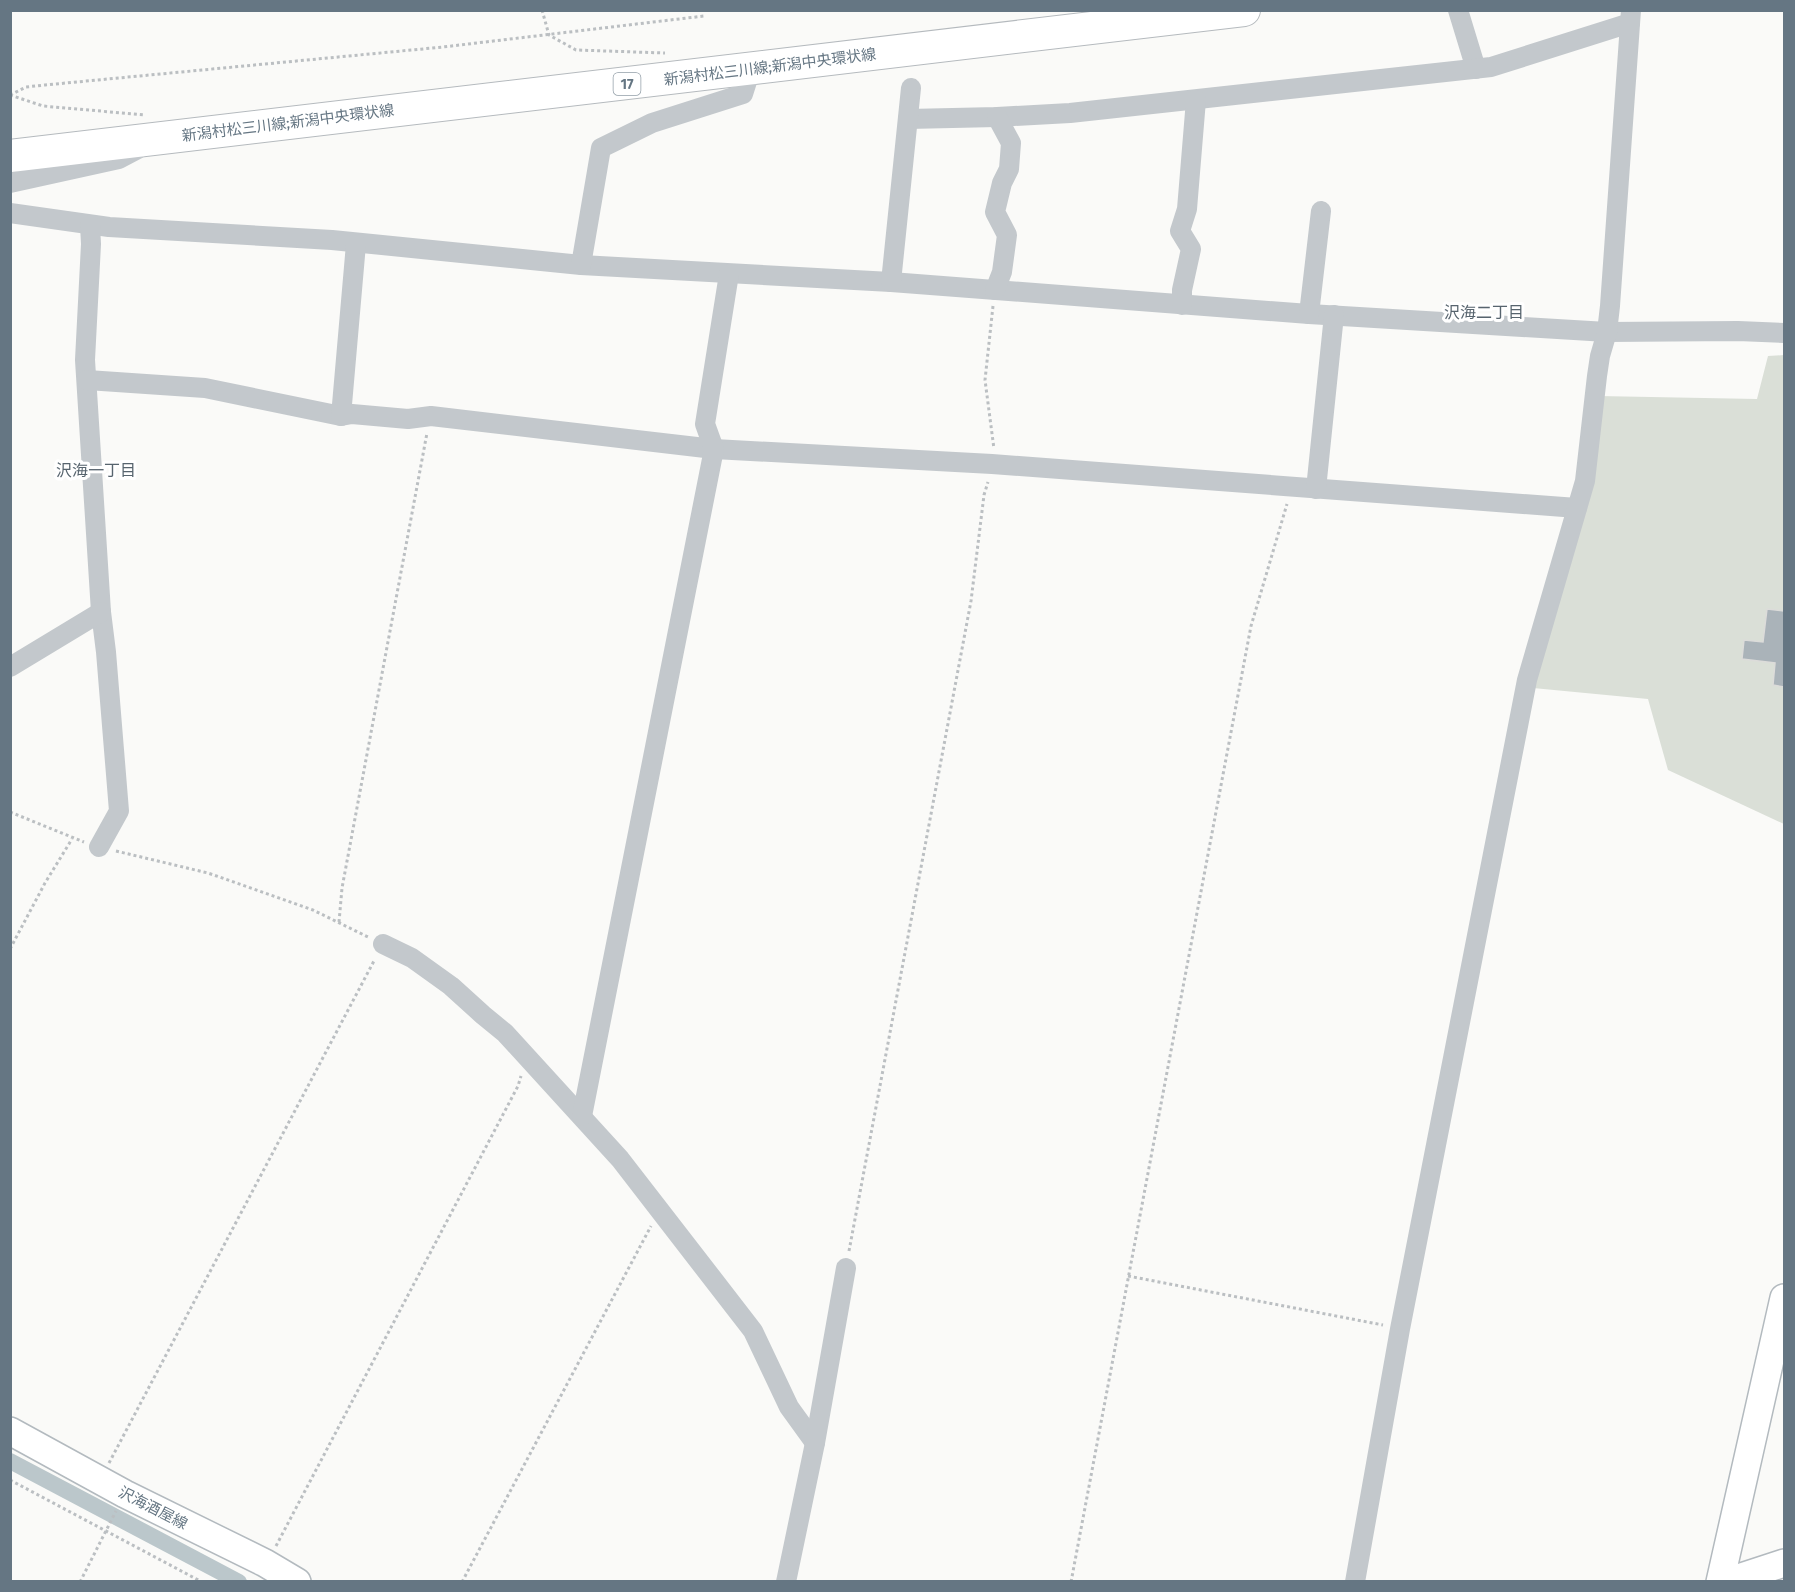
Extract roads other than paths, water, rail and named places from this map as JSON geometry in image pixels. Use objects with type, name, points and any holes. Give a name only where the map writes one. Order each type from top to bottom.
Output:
[{"type":"main road","name":"新潟村松三川線;新潟中央環状線","points":[[10,156],[154,127],[751,69],[1244,10]]},
{"type":"main road","points":[[1720,1581],[1785,1298]]},
{"type":"main road","name":"沢海酒屋線","points":[[10,1431],[126,1494],[297,1581]]},
{"type":"main road","points":[[1726,1581],[1785,1563]]},
{"type":"street","points":[[1458,10],[1476,69]]},
{"type":"street","points":[[908,119],[1070,113],[1491,67],[1630,17],[1607,332],[1598,366],[1585,481],[1527,680],[1400,1329],[1355,1581]]},
{"type":"street","points":[[581,266],[601,148],[652,123],[743,94],[751,69]]},
{"type":"street","points":[[891,282],[911,88]]},
{"type":"street","points":[[1182,305],[1182,290],[1191,249],[1180,231],[1187,209],[1196,100]]},
{"type":"street","points":[[995,290],[1002,272],[1007,235],[995,212],[1002,183],[1009,169],[1011,143],[997,117]]},
{"type":"street","points":[[10,183],[119,159],[154,127]]},
{"type":"street","points":[[1309,314],[1321,211]]},
{"type":"street","points":[[10,213],[90,225],[332,240],[581,266],[891,282],[1309,314],[1607,332],[1785,333]]},
{"type":"street","points":[[90,225],[85,360],[101,612],[119,811],[99,847]]},
{"type":"street","points":[[342,416],[356,244]]},
{"type":"street","points":[[582,1116],[714,449],[705,424],[729,274]]},
{"type":"street","points":[[1316,489],[1334,315]]},
{"type":"street","points":[[87,380],[205,388],[342,416],[352,414],[408,419],[430,416],[714,449],[992,464],[1577,508]]},
{"type":"street","points":[[10,667],[101,612]]},
{"type":"street","points":[[383,944],[412,958],[451,986],[506,1033],[620,1159],[753,1331],[789,1407],[815,1443]]},
{"type":"street","points":[[786,1581],[815,1443],[846,1268]]},
{"type":"waterway","points":[[10,1461],[239,1582]]},
{"type":"district","name":"沢海二丁目","points":[[1484,312]]},
{"type":"district","name":"沢海一丁目","points":[[96,470]]}]
